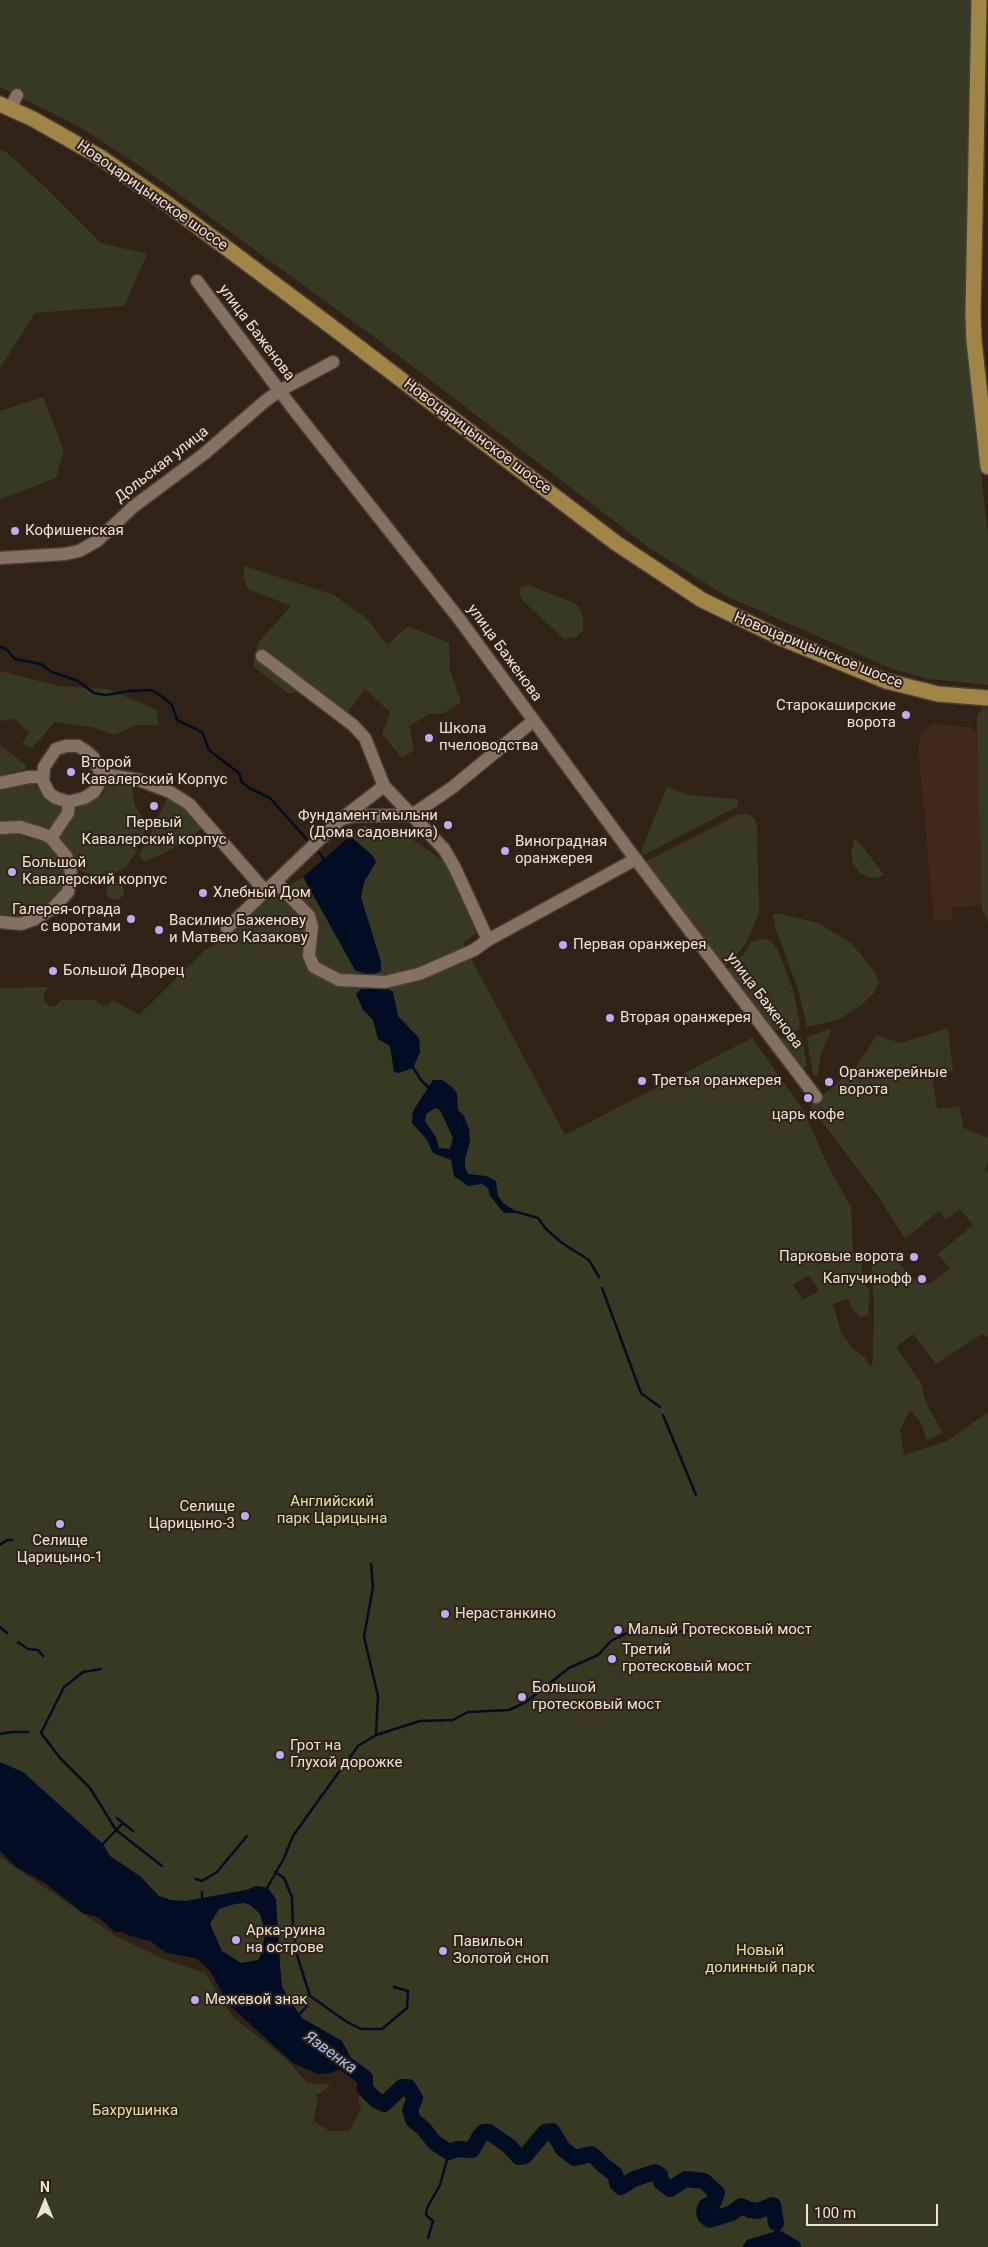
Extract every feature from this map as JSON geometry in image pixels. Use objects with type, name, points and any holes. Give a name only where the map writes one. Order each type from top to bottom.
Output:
[{"type":"main road","points":[[979,0],[973,315],[974,341],[988,467]]},
{"type":"main road","name":"Новоцарицынское шоссе","points":[[5,106],[59,133],[100,157],[169,205],[616,543],[681,588],[749,624],[886,681],[938,694],[988,698]]},
{"type":"street","points":[[5,106],[17,94]]},
{"type":"street","name":"улица Баженова","points":[[197,281],[279,391],[460,620],[533,721],[816,1097]]},
{"type":"street","name":"Дольская улица","points":[[0,558],[65,554],[79,551],[97,541],[133,507],[204,454],[279,391],[333,362]]},
{"type":"street","points":[[262,656],[354,725],[364,738],[384,786],[448,855],[488,940]]},
{"type":"street","points":[[341,819],[354,816],[412,815],[453,787],[533,721]]},
{"type":"street","points":[[66,746],[78,746],[86,751],[93,757],[101,774],[100,782],[94,792],[84,798],[69,802],[56,798],[49,793],[42,776],[48,759],[56,749],[66,746]]},
{"type":"street","points":[[101,774],[139,780],[170,792],[189,804],[266,892]]},
{"type":"street","points":[[0,783],[42,776]]},
{"type":"street","points":[[227,928],[341,819],[384,786]]},
{"type":"street","points":[[51,838],[68,813],[69,802]]},
{"type":"street","points":[[0,828],[20,827],[51,838],[66,856],[70,864],[71,878],[68,892],[53,908],[22,924],[0,922]]},
{"type":"street","points":[[276,882],[309,916],[312,926],[309,956],[314,967],[339,980],[385,982],[410,976],[460,957],[636,859]]},
{"type":"shaded area","points":[[933,724],[970,727],[985,743],[988,905],[952,907],[952,920],[934,921],[918,744],[922,732]]},
{"type":"green space","points":[[0,0],[975,0],[965,330],[988,534],[988,685],[928,679],[892,669],[726,596],[648,547],[377,339],[140,166],[78,126],[0,87]]},
{"type":"green space","points":[[0,150],[6,152],[44,186],[101,243],[147,254],[124,306],[35,313],[0,368]]},
{"type":"green space","points":[[43,397],[64,451],[56,478],[0,499],[0,411]]},
{"type":"green space","points":[[245,566],[334,595],[366,618],[387,645],[408,626],[449,643],[450,670],[461,702],[444,713],[429,714],[409,726],[414,750],[402,758],[382,734],[390,712],[365,689],[341,722],[301,691],[289,694],[253,666],[258,643],[291,606],[248,589],[243,576]]},
{"type":"green space","points":[[529,585],[572,602],[579,607],[583,617],[583,630],[577,637],[564,639],[524,602],[519,595],[521,587]]},
{"type":"green space","points":[[0,671],[58,686],[108,689],[157,710],[158,725],[135,725],[115,735],[91,727],[55,722],[32,748],[22,744],[29,733],[15,719],[0,721]]},
{"type":"green space","points":[[983,708],[988,708],[988,922],[982,909],[977,715]]},
{"type":"green space","points":[[0,745],[27,766],[24,770],[0,775]]},
{"type":"green space","points":[[115,779],[129,783],[132,786],[135,805],[143,819],[145,829],[136,852],[126,867],[111,875],[95,876],[78,870],[58,838],[73,812],[102,795],[109,783]]},
{"type":"green space","points":[[28,782],[38,787],[50,802],[63,809],[56,828],[47,831],[0,824],[0,785]]},
{"type":"green space","points":[[667,787],[688,795],[736,799],[738,800],[738,806],[644,855],[641,851]]},
{"type":"green space","points":[[168,797],[183,804],[202,826],[199,831],[165,853],[145,861],[141,858],[140,854]]},
{"type":"green space","points":[[748,814],[755,819],[757,827],[759,913],[746,943],[723,968],[645,862],[737,815]]},
{"type":"green space","points":[[364,825],[409,837],[449,865],[478,932],[463,943],[565,1135],[752,1038],[804,1111],[828,1166],[851,1207],[853,1252],[860,1258],[866,1287],[870,1290],[868,1316],[861,1317],[853,1310],[848,1299],[833,1304],[841,1332],[852,1348],[865,1358],[870,1366],[873,1359],[874,1305],[872,1266],[875,1262],[894,1259],[918,1282],[929,1284],[950,1269],[938,1254],[973,1225],[960,1209],[946,1219],[939,1211],[905,1239],[878,1196],[810,1106],[855,1068],[877,1035],[900,1043],[948,1028],[953,1071],[932,1074],[937,1109],[959,1106],[964,1128],[988,1138],[988,1161],[985,1170],[988,1171],[988,1338],[982,1334],[936,1364],[913,1334],[896,1347],[921,1383],[926,1403],[943,1433],[927,1440],[920,1421],[910,1410],[900,1430],[904,1455],[947,1441],[988,1412],[988,2247],[0,2247],[0,1857],[119,1938],[166,1960],[205,1973],[233,2017],[286,2059],[308,2083],[331,2085],[321,2093],[315,2094],[318,2101],[313,2121],[330,2131],[350,2131],[362,2106],[358,2104],[362,2081],[353,2067],[311,2040],[0,1815],[0,988],[49,987],[44,994],[44,1000],[49,1006],[56,1006],[61,1000],[96,1000],[102,1006],[107,1006],[113,1000],[139,1015],[205,950],[225,939],[268,900],[303,877]],"holes":[[[809,1275],[819,1291],[803,1300],[793,1285]]]},
{"type":"green space","points":[[0,831],[26,831],[25,837],[29,839],[32,838],[34,833],[53,844],[67,872],[64,889],[59,898],[36,914],[19,918],[0,917]]},
{"type":"green space","points":[[854,839],[861,844],[884,875],[876,878],[860,873],[853,863],[851,853]]},
{"type":"green space","points":[[111,882],[119,882],[124,887],[122,898],[111,900],[106,895],[106,887]]},
{"type":"green space","points":[[777,913],[818,923],[851,943],[875,972],[879,982],[873,994],[860,1006],[838,1020],[807,1027],[798,989],[775,927],[773,915]]},
{"type":"green space","points":[[762,939],[770,940],[778,950],[793,990],[800,1023],[799,1029],[796,1031],[769,1030],[725,972],[744,954],[751,942]]},
{"type":"green space","points":[[830,1029],[831,1031],[821,1054],[817,1076],[813,1075],[807,1037]]},
{"type":"green space","points":[[775,1037],[802,1038],[807,1066],[800,1070]]},
{"type":"water","points":[[350,836],[372,855],[376,862],[364,882],[361,897],[381,962],[381,971],[370,976],[355,970],[303,877]]},
{"type":"water","points":[[385,987],[393,992],[398,1016],[419,1038],[420,1052],[413,1068],[399,1073],[394,1072],[390,1046],[378,1039],[373,1020],[363,1010],[356,994],[361,989]]},
{"type":"water","points":[[433,1080],[442,1080],[452,1087],[457,1093],[458,1110],[464,1116],[469,1129],[470,1142],[465,1159],[465,1167],[468,1174],[486,1176],[496,1181],[498,1196],[503,1203],[519,1213],[504,1213],[490,1196],[488,1188],[482,1184],[468,1186],[454,1176],[451,1160],[433,1153],[427,1140],[412,1123],[413,1111]],"holes":[[[435,1108],[440,1110],[453,1138],[450,1149],[439,1148],[436,1137],[425,1121],[426,1114]]]},
{"type":"water","points":[[0,1762],[23,1772],[103,1844],[110,1856],[140,1876],[159,1896],[171,1900],[185,1901],[246,1890],[256,1886],[268,1888],[276,1899],[282,1986],[302,2018],[342,2041],[354,2064],[350,2071],[340,2069],[330,2073],[318,2074],[293,2063],[229,2005],[210,1971],[202,1963],[195,1958],[167,1953],[150,1941],[122,1932],[115,1932],[98,1917],[83,1913],[45,1883],[16,1867],[0,1851]],"holes":[[[244,1903],[250,1905],[260,1914],[265,1932],[262,1952],[258,1960],[241,1963],[222,1951],[210,1924],[219,1909],[235,1904]]]},
{"type":"water","points":[[779,2230],[800,2242],[801,2247],[742,2247],[747,2240]]},
{"type":"waterway","points":[[0,647],[6,649],[15,659],[41,664],[52,672],[78,681],[94,693],[106,695],[151,690],[163,697],[172,705],[177,720],[202,732],[209,750],[240,774],[241,781],[249,788],[270,798],[310,843]]},
{"type":"waterway","points":[[316,849],[325,860]]},
{"type":"waterway","points":[[412,1066],[421,1080],[430,1089]]},
{"type":"waterway","points":[[517,1212],[538,1218],[546,1229],[562,1243],[589,1260],[599,1277]]},
{"type":"waterway","points":[[602,1288],[641,1393],[660,1407]]},
{"type":"waterway","points":[[663,1415],[696,1495]]},
{"type":"waterway","points":[[0,1545],[7,1540],[12,1540]]},
{"type":"waterway","points":[[371,1564],[373,1587],[364,1637],[378,1696],[376,1734]]},
{"type":"waterway","points":[[0,1627],[7,1633]]},
{"type":"waterway","points":[[266,1890],[284,1858],[293,1836],[358,1746],[376,1735],[420,1721],[453,1720],[468,1712],[509,1710],[526,1702],[569,1668],[598,1655],[611,1641],[635,1629],[670,1636],[681,1631],[716,1630]]},
{"type":"waterway","points":[[18,1642],[28,1649],[38,1650],[43,1656]]},
{"type":"waterway","points":[[101,1669],[83,1672],[64,1687],[41,1733],[60,1758],[90,1788],[116,1830],[162,1866]]},
{"type":"waterway","points":[[0,1734],[28,1732]]},
{"type":"waterway","points":[[117,1818],[123,1823]]},
{"type":"waterway","points":[[103,1844],[123,1823],[133,1831]]},
{"type":"waterway","points":[[196,1879],[202,1881],[217,1872],[247,1836]]},
{"type":"waterway","points":[[275,1872],[284,1878],[292,1897],[293,1929]]},
{"type":"waterway","points":[[202,1892],[202,1897]]},
{"type":"waterway","points":[[294,1933],[296,1952],[310,1996],[347,2022],[361,2029],[382,2029],[407,2008],[408,1991],[394,1987]]},
{"type":"waterway","points":[[299,2015],[307,2006]]},
{"type":"waterway","name":"Язвенка","points":[[335,2056],[365,2078],[365,2089],[376,2100],[384,2104],[402,2087],[408,2087],[415,2098],[410,2110],[413,2120],[423,2128],[435,2143],[449,2152],[457,2149],[472,2150],[480,2136],[484,2132],[489,2132],[509,2146],[519,2157],[525,2156],[545,2132],[552,2131],[563,2149],[575,2158],[591,2154],[615,2174],[617,2183],[621,2187],[634,2179],[655,2172],[660,2175],[661,2182],[670,2189],[686,2179],[704,2181],[717,2193],[713,2203],[706,2206],[704,2211],[705,2216],[710,2220],[732,2213],[741,2206],[758,2211],[773,2205],[776,2223]]},
{"type":"waterway","points":[[428,2238],[433,2221],[426,2215],[427,2208],[440,2185],[449,2152]]},
{"type":"waterway","name":"Язвенка","points":[[776,2223],[779,2233]]},
{"type":"place","name":"Кофишенская","points":[[15,531]]},
{"type":"place","name":"Старокаширские ворота","points":[[906,715]]},
{"type":"place","name":"Школа пчеловодства","points":[[429,738]]},
{"type":"place","name":"Второй Кавалерский Корпус","points":[[71,772]]},
{"type":"place","name":"Первый Кавалерский корпус","points":[[154,806]]},
{"type":"place","name":"Фундамент мыльни (Дома садовника)","points":[[448,825]]},
{"type":"place","name":"Виноградная оранжерея","points":[[505,851]]},
{"type":"place","name":"Большой Кавалерский корпус","points":[[12,872]]},
{"type":"place","name":"Хлебный Дом","points":[[203,893]]},
{"type":"place","name":"Галерея-ограда с воротами","points":[[131,919]]},
{"type":"place","name":"Василию Баженову и Матвею Казакову","points":[[159,930]]},
{"type":"place","name":"Первая оранжерея","points":[[563,945]]},
{"type":"place","name":"Большой Дворец","points":[[53,971]]},
{"type":"place","name":"Вторая оранжерея","points":[[610,1018]]},
{"type":"place","name":"Третья оранжерея","points":[[642,1081]]},
{"type":"place","name":"Оранжерейные ворота","points":[[829,1082]]},
{"type":"place","name":"царь кофе","points":[[808,1098]]},
{"type":"place","name":"Парковые ворота","points":[[914,1257]]},
{"type":"place","name":"Капучинофф","points":[[922,1279]]},
{"type":"place","name":"Селище Царицыно-3","points":[[245,1516]]},
{"type":"place","name":"Селище Царицыно-1","points":[[60,1524]]},
{"type":"place","name":"Нерастанкино","points":[[445,1614]]},
{"type":"place","name":"Малый Гротесковый мост","points":[[618,1630]]},
{"type":"place","name":"Третий гротесковый мост","points":[[612,1659]]},
{"type":"place","name":"Большой гротесковый мост","points":[[522,1697]]},
{"type":"place","name":"Грот на Глухой дорожке","points":[[280,1755]]},
{"type":"place","name":"Арка-руина на острове","points":[[236,1940]]},
{"type":"place","name":"Павильон Золотой сноп","points":[[443,1951]]},
{"type":"place","name":"Межевой знак","points":[[195,2000]]},
{"type":"park label","name":"Английский парк Царицына","points":[[332,1510]]},
{"type":"park label","name":"Новый долинный парк","points":[[760,1960]]},
{"type":"park label","name":"Бахрушинка","points":[[135,2111]]}]
